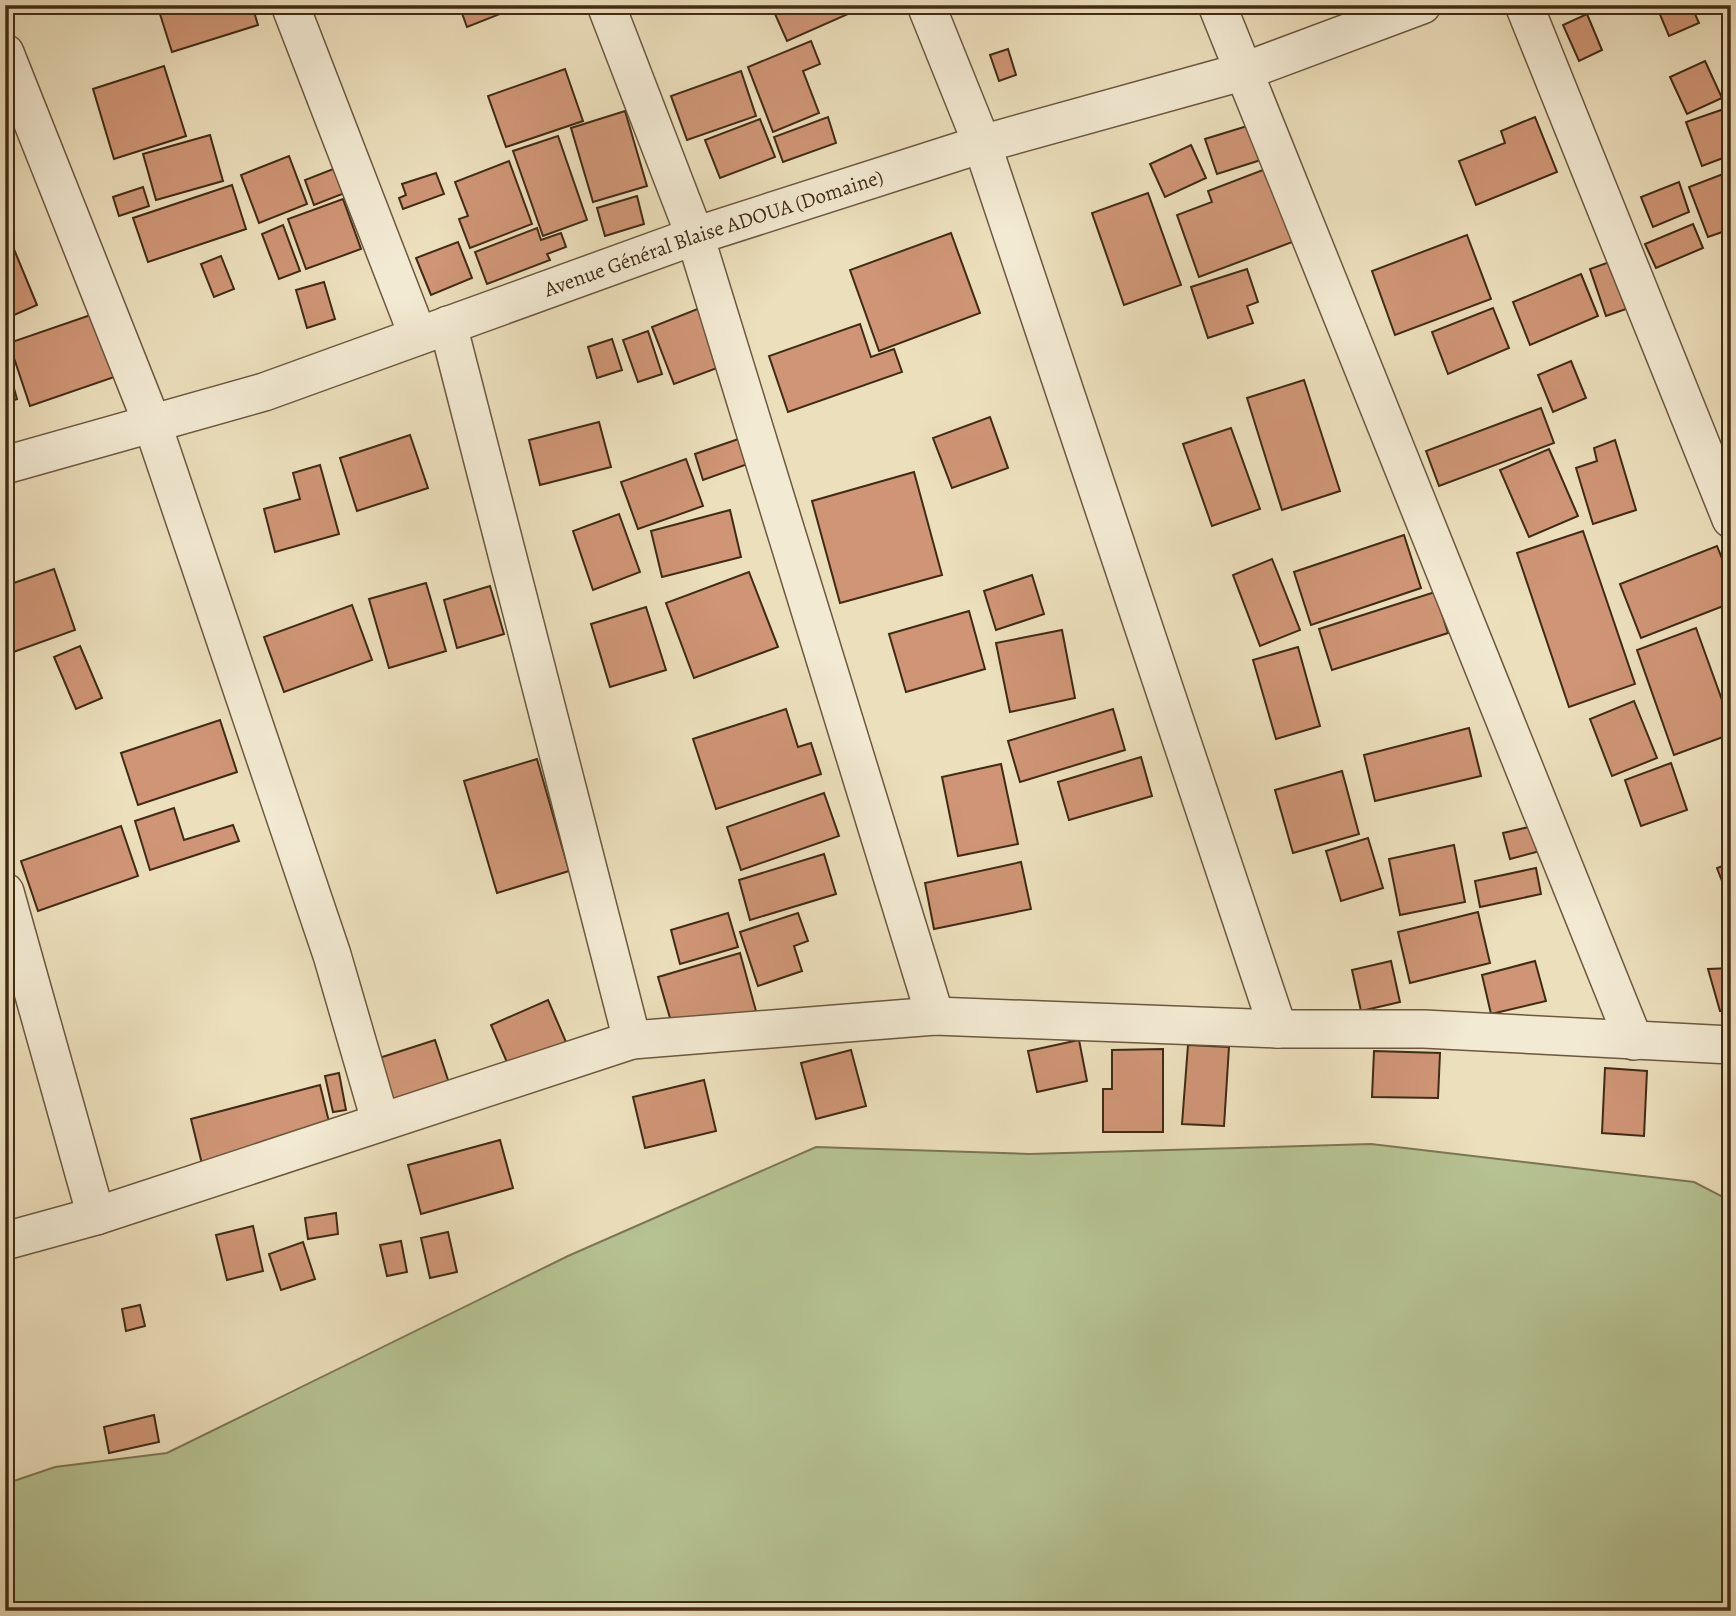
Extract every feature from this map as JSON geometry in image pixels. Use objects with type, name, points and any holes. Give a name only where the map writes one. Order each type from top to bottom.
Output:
[{"type":"street","points":[[290,5],[433,330],[632,1040]]},
{"type":"street","points":[[606,5],[695,236],[935,1016]]},
{"type":"street","points":[[926,5],[982,144],[1278,1029]]},
{"type":"street","points":[[1217,5],[1634,1041]]},
{"type":"street","name":"Avenue Général Blaise ADOUA (Domaine)","points":[[5,465],[264,392],[695,236],[982,144],[1245,71],[1422,5]]},
{"type":"street","points":[[1524,5],[1731,519]]},
{"type":"street","points":[[5,53],[152,423],[332,955],[380,1120]]},
{"type":"street","points":[[5,892],[96,1216]]},
{"type":"street","points":[[5,1241],[96,1216],[380,1120],[632,1040],[935,1016],[1278,1029],[1424,1029],[1731,1045]]},
{"type":"green space","points":[[1371,1144],[1694,1182],[1731,1201],[1731,1611],[5,1611],[5,1484],[55,1467],[167,1453],[568,1256],[816,1147],[1030,1154]]},
{"type":"building","points":[[178,5],[252,5],[258,25],[172,52],[159,11]]},
{"type":"building","points":[[459,5],[514,5],[515,8],[467,27]]},
{"type":"building","points":[[771,5],[845,5],[848,14],[787,41]]},
{"type":"building","points":[[1656,5],[1691,5],[1699,23],[1669,36]]},
{"type":"building","points":[[1587,14],[1602,50],[1579,61],[1563,25]]},
{"type":"building","points":[[811,41],[820,64],[803,71],[819,113],[773,132],[748,67]]},
{"type":"building","points":[[1008,49],[1016,75],[999,81],[990,55]]},
{"type":"building","points":[[1705,61],[1722,98],[1687,114],[1670,77]]},
{"type":"building","points":[[164,66],[186,136],[114,159],[93,89]]},
{"type":"building","points":[[565,69],[583,121],[506,147],[488,96]]},
{"type":"building","points":[[741,71],[756,116],[687,140],[671,96]]},
{"type":"building","points":[[1730,107],[1731,155],[1702,166],[1686,122]]},
{"type":"building","points":[[625,111],[647,186],[593,202],[571,128]]},
{"type":"building","points":[[828,117],[836,143],[783,162],[774,137]]},
{"type":"building","points":[[1535,117],[1557,172],[1476,205],[1459,161],[1505,143],[1501,131]]},
{"type":"building","points":[[760,119],[775,157],[720,178],[705,140]]},
{"type":"building","points":[[1257,123],[1267,158],[1217,174],[1205,139]]},
{"type":"building","points":[[210,135],[223,181],[156,200],[143,154]]},
{"type":"building","points":[[558,136],[587,220],[543,236],[513,151]]},
{"type":"building","points":[[1191,145],[1206,178],[1165,197],[1150,164]]},
{"type":"building","points":[[289,156],[307,204],[259,223],[241,175]]},
{"type":"building","points":[[509,161],[532,224],[470,248],[459,219],[468,216],[455,182]]},
{"type":"building","points":[[346,164],[355,189],[314,205],[305,180]]},
{"type":"building","points":[[1268,168],[1295,241],[1199,277],[1177,215],[1212,202],[1208,191]]},
{"type":"building","points":[[1731,171],[1731,229],[1708,237],[1689,187]]},
{"type":"building","points":[[436,173],[444,194],[403,209],[399,198],[406,195],[402,184]]},
{"type":"building","points":[[1679,182],[1689,212],[1653,227],[1641,197]]},
{"type":"building","points":[[232,185],[246,229],[148,262],[133,218]]},
{"type":"building","points":[[143,187],[149,206],[119,216],[113,197]]},
{"type":"building","points":[[1148,193],[1181,285],[1124,305],[1092,213]]},
{"type":"building","points":[[637,196],[644,224],[605,236],[597,208]]},
{"type":"building","points":[[343,199],[361,249],[306,269],[288,219]]},
{"type":"building","points":[[1693,224],[1703,248],[1656,268],[1645,244]]},
{"type":"building","points":[[283,225],[300,271],[279,279],[262,234]]},
{"type":"building","points":[[537,228],[541,240],[561,233],[566,247],[547,254],[550,260],[487,284],[475,252]]},
{"type":"building","points":[[951,233],[980,313],[879,351],[850,270]]},
{"type":"building","points":[[1467,235],[1491,299],[1395,335],[1372,271]]},
{"type":"building","points":[[11,242],[37,305],[5,319],[5,244]]},
{"type":"building","points":[[458,242],[472,278],[431,295],[416,258]]},
{"type":"building","points":[[221,256],[234,289],[214,297],[201,264]]},
{"type":"building","points":[[1615,260],[1632,307],[1606,316],[1590,269]]},
{"type":"building","points":[[1247,269],[1258,302],[1247,306],[1253,323],[1208,338],[1191,287]]},
{"type":"building","points":[[1581,274],[1598,316],[1530,345],[1513,302]]},
{"type":"building","points":[[324,282],[335,319],[307,328],[296,290]]},
{"type":"building","points":[[705,306],[728,364],[674,384],[652,327]]},
{"type":"building","points":[[1493,308],[1509,348],[1448,374],[1432,332]]},
{"type":"building","points":[[105,310],[126,373],[30,406],[9,343]]},
{"type":"building","points":[[860,324],[871,357],[894,349],[902,372],[788,412],[769,356]]},
{"type":"building","points":[[648,331],[662,374],[638,382],[623,340]]},
{"type":"building","points":[[612,339],[622,370],[597,378],[588,347]]},
{"type":"building","points":[[5,356],[17,399],[5,403]]},
{"type":"building","points":[[1571,361],[1586,398],[1553,412],[1538,375]]},
{"type":"building","points":[[1304,380],[1340,491],[1282,510],[1247,398]]},
{"type":"building","points":[[1541,408],[1554,443],[1439,486],[1426,451]]},
{"type":"building","points":[[990,417],[1008,468],[952,488],[933,438]]},
{"type":"building","points":[[599,422],[611,467],[540,485],[529,440]]},
{"type":"building","points":[[1231,428],[1260,509],[1212,526],[1183,444]]},
{"type":"building","points":[[410,435],[428,488],[357,511],[340,458]]},
{"type":"building","points":[[750,435],[759,460],[703,480],[695,454]]},
{"type":"building","points":[[1615,440],[1636,510],[1593,524],[1576,468],[1597,461],[1594,448]]},
{"type":"building","points":[[1549,449],[1578,516],[1529,537],[1500,470]]},
{"type":"building","points":[[686,459],[703,506],[638,529],[621,482]]},
{"type":"building","points":[[320,465],[339,534],[275,552],[264,509],[300,499],[293,473]]},
{"type":"building","points":[[914,472],[942,575],[840,603],[812,501]]},
{"type":"building","points":[[730,510],[741,557],[662,577],[651,531]]},
{"type":"building","points":[[619,514],[640,572],[593,590],[573,531]]},
{"type":"building","points":[[1583,531],[1635,684],[1569,707],[1517,553]]},
{"type":"building","points":[[1404,535],[1421,588],[1311,625],[1294,572]]},
{"type":"building","points":[[1717,546],[1731,581],[1731,603],[1641,638],[1620,584]]},
{"type":"building","points":[[1272,559],[1300,630],[1260,646],[1233,575]]},
{"type":"building","points":[[54,569],[75,630],[5,655],[5,586]]},
{"type":"building","points":[[749,572],[778,647],[694,678],[666,603]]},
{"type":"building","points":[[1032,575],[1044,614],[996,630],[984,591]]},
{"type":"building","points":[[426,583],[446,651],[389,668],[369,599]]},
{"type":"building","points":[[490,586],[504,634],[457,648],[444,600]]},
{"type":"building","points":[[1435,592],[1448,633],[1332,670],[1319,629]]},
{"type":"building","points":[[352,605],[372,660],[284,692],[264,637]]},
{"type":"building","points":[[646,607],[666,670],[610,687],[591,624]]},
{"type":"building","points":[[969,611],[985,669],[906,692],[889,634]]},
{"type":"building","points":[[1696,628],[1731,725],[1731,734],[1674,755],[1637,650]]},
{"type":"building","points":[[1062,630],[1075,698],[1010,712],[996,643]]},
{"type":"building","points":[[80,646],[102,698],[76,709],[54,657]]},
{"type":"building","points":[[1298,647],[1320,726],[1276,739],[1253,660]]},
{"type":"building","points":[[1634,701],[1657,758],[1612,776],[1590,719]]},
{"type":"building","points":[[786,709],[798,747],[811,743],[821,774],[716,809],[693,739]]},
{"type":"building","points":[[1113,709],[1125,750],[1020,782],[1008,741]]},
{"type":"building","points":[[220,720],[237,772],[138,805],[121,753]]},
{"type":"building","points":[[1469,728],[1481,776],[1375,801],[1364,755]]},
{"type":"building","points":[[1141,757],[1152,796],[1069,820],[1058,782]]},
{"type":"building","points":[[537,759],[569,871],[497,893],[464,781]]},
{"type":"building","points":[[1671,763],[1687,810],[1641,826],[1625,780]]},
{"type":"building","points":[[1001,764],[1018,844],[958,856],[942,777]]},
{"type":"building","points":[[1342,771],[1359,834],[1293,853],[1275,790]]},
{"type":"building","points":[[824,793],[839,836],[741,870],[727,827]]},
{"type":"building","points":[[174,808],[184,840],[233,825],[239,841],[150,870],[135,821]]},
{"type":"building","points":[[121,826],[138,876],[38,911],[21,861]]},
{"type":"building","points":[[1533,826],[1540,851],[1510,859],[1503,833]]},
{"type":"building","points":[[1368,838],[1383,888],[1341,901],[1326,851]]},
{"type":"building","points":[[1454,845],[1465,902],[1400,915],[1389,859]]},
{"type":"building","points":[[824,854],[836,894],[750,920],[739,880]]},
{"type":"building","points":[[1021,862],[1031,909],[934,929],[925,883]]},
{"type":"building","points":[[1731,863],[1731,899],[1729,899],[1717,868]]},
{"type":"building","points":[[1536,868],[1541,894],[1480,907],[1475,881]]},
{"type":"building","points":[[1478,912],[1490,963],[1410,983],[1398,932]]},
{"type":"building","points":[[728,913],[738,947],[680,964],[671,930]]},
{"type":"building","points":[[798,913],[808,941],[794,946],[802,971],[758,986],[740,932]]},
{"type":"building","points":[[740,953],[756,1011],[675,1035],[658,977]]},
{"type":"building","points":[[1391,961],[1400,1002],[1361,1011],[1352,970]]},
{"type":"building","points":[[1535,961],[1546,1001],[1491,1014],[1482,975]]},
{"type":"building","points":[[1731,968],[1731,1011],[1720,1011],[1708,969]]},
{"type":"building","points":[[548,1000],[566,1042],[509,1067],[491,1025]]},
{"type":"building","points":[[435,1040],[449,1083],[387,1103],[373,1060]]},
{"type":"building","points":[[1079,1040],[1087,1081],[1037,1092],[1028,1051]]},
{"type":"building","points":[[1188,1045],[1229,1047],[1224,1126],[1182,1124]]},
{"type":"building","points":[[1163,1049],[1163,1132],[1103,1132],[1103,1089],[1112,1089],[1112,1050]]},
{"type":"building","points":[[851,1050],[866,1106],[816,1119],[801,1063]]},
{"type":"building","points":[[1374,1051],[1440,1053],[1438,1098],[1372,1097]]},
{"type":"building","points":[[1605,1068],[1647,1071],[1644,1136],[1602,1133]]},
{"type":"building","points":[[339,1073],[346,1110],[333,1112],[325,1076]]},
{"type":"building","points":[[704,1080],[716,1131],[645,1148],[633,1097]]},
{"type":"building","points":[[320,1085],[331,1130],[202,1164],[191,1119]]},
{"type":"building","points":[[500,1140],[513,1188],[421,1214],[408,1165]]},
{"type":"building","points":[[336,1213],[338,1234],[308,1239],[305,1218]]},
{"type":"building","points":[[253,1226],[263,1271],[227,1280],[216,1235]]},
{"type":"building","points":[[448,1232],[457,1272],[430,1278],[421,1238]]},
{"type":"building","points":[[401,1241],[407,1272],[387,1276],[380,1245]]},
{"type":"building","points":[[303,1242],[315,1279],[281,1290],[269,1254]]},
{"type":"building","points":[[140,1305],[145,1326],[126,1331],[122,1309]]},
{"type":"building","points":[[154,1415],[159,1442],[109,1453],[104,1427]]}]
